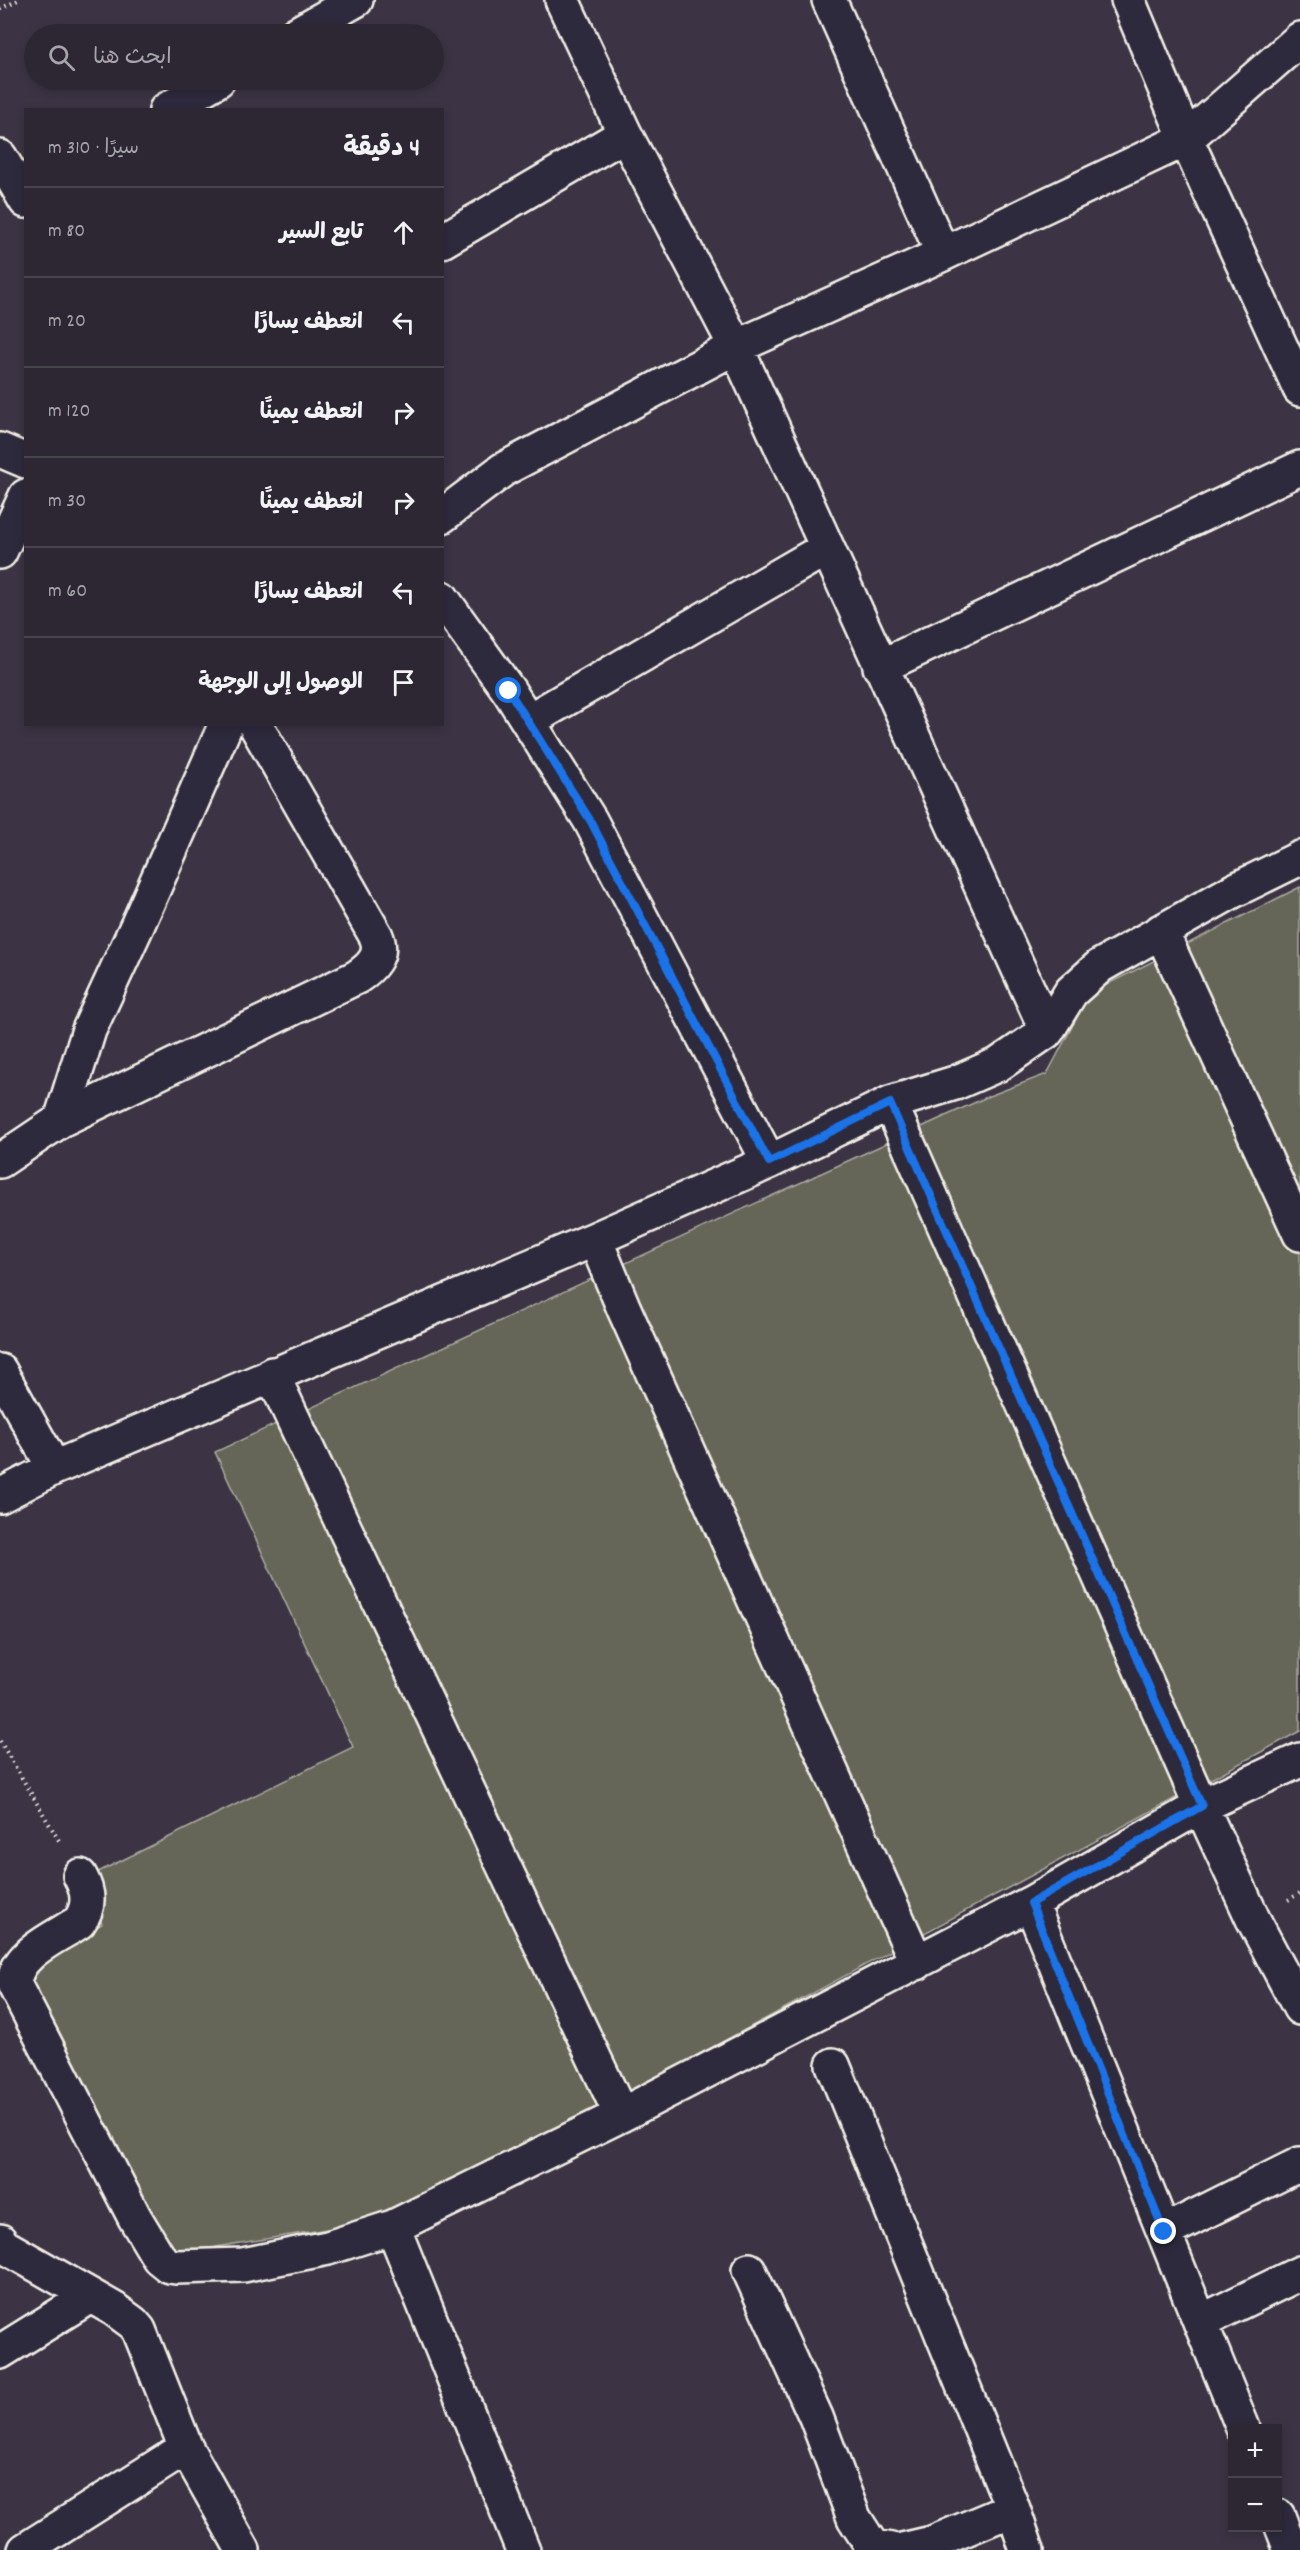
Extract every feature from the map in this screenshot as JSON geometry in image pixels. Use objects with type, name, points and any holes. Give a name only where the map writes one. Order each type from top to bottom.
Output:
[{"type":"street","points":[[314,24],[356,0]]},
{"type":"street","points":[[562,0],[625,135],[736,347],[1047,1031]]},
{"type":"street","points":[[829,0],[943,254]]},
{"type":"street","points":[[1128,0],[1186,139],[1300,389]]},
{"type":"street","points":[[444,514],[504,469],[736,347],[943,254],[1186,139],[1300,39]]},
{"type":"street","points":[[169,108],[201,90]]},
{"type":"street","points":[[444,239],[625,135]]},
{"type":"street","points":[[0,157],[24,194]]},
{"type":"street","points":[[0,450],[24,460]]},
{"type":"street","points":[[880,667],[1300,468]]},
{"type":"street","points":[[0,552],[24,500]]},
{"type":"street","points":[[528,721],[827,548]]},
{"type":"street","points":[[444,601],[528,721],[590,820],[769,1162]]},
{"type":"street","points":[[61,1120],[89,1030],[138,924],[249,726]]},
{"type":"street","points":[[0,1161],[61,1120],[357,977],[376,961],[379,950],[376,936],[251,726]]},
{"type":"street","points":[[0,1496],[54,1468],[595,1239],[769,1162],[890,1103],[955,1083],[999,1064],[1047,1031],[1071,992],[1085,977],[1100,966],[1161,931],[1300,858]]},
{"type":"street","points":[[1161,931],[1300,1234]]},
{"type":"street","points":[[890,1103],[1202,1806],[1253,1918],[1300,2008]]},
{"type":"street","points":[[595,1239],[624,1309],[917,1963]]},
{"type":"street","points":[[0,1371],[54,1468]]},
{"type":"street","points":[[272,1374],[621,2115]]},
{"type":"street","points":[[80,1876],[86,1886],[88,1906],[85,1915],[79,1922],[26,1957],[17,1968],[14,1984],[135,2218],[159,2258],[170,2266],[176,2267],[243,2265],[328,2248],[393,2227],[621,2115],[917,1963],[1031,1903],[1202,1806],[1300,1760]]},
{"type":"street","points":[[1031,1903],[1241,2424]]},
{"type":"street","points":[[833,2065],[1013,2509],[1027,2550]]},
{"type":"street","points":[[1164,2232],[1300,2164]]},
{"type":"street","points":[[393,2227],[523,2550]]},
{"type":"street","points":[[1,2244],[124,2316],[139,2330],[186,2448],[243,2550]]},
{"type":"street","points":[[749,2270],[816,2416],[854,2518],[872,2546],[891,2550]]},
{"type":"street","points":[[1200,2322],[1300,2273]]},
{"type":"street","points":[[0,2352],[90,2296]]},
{"type":"street","points":[[25,2550],[186,2448]]},
{"type":"street","points":[[902,2550],[932,2543],[1013,2509]]},
{"type":"path","points":[[0,9],[18,0]]},
{"type":"path","points":[[0,1741],[80,1876]]},
{"type":"green space","points":[[1300,887],[1300,1731],[551,2134],[388,2219],[216,2247],[169,2263],[19,1973],[102,1924],[92,1875],[353,1747],[215,1452],[989,1096],[1047,1074],[1090,993]]},
{"type":"route","points":[[509,691],[590,820],[769,1162],[890,1103],[1202,1806],[1031,1903],[1164,2232]]}]
